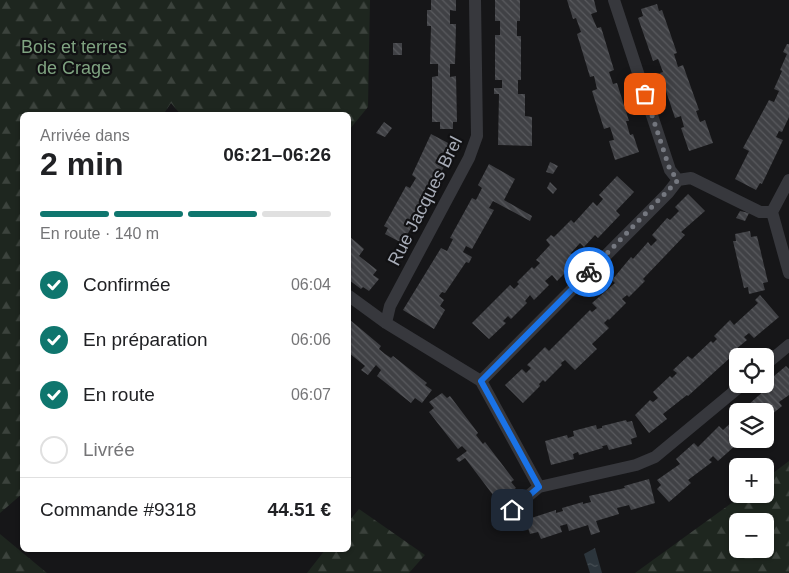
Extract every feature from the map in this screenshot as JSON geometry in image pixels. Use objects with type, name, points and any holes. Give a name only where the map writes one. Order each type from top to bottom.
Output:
[{"type":"street","name":"Rue Jacques Brel","points":[[386,323],[390,306],[469,158],[477,136],[475,0]]},
{"type":"street","points":[[614,0],[670,170],[678,180]]},
{"type":"street","points":[[481,381],[668,193],[678,180],[691,178],[760,212],[772,212]]},
{"type":"street","points":[[789,180],[772,212],[789,273]]},
{"type":"street","points":[[351,297],[386,323],[481,381],[539,487]]},
{"type":"street","points":[[774,358],[789,345]]},
{"type":"street","points":[[498,521],[539,487],[636,465],[655,457],[732,393]]},
{"type":"green space","name":"Bois et terres de Crage","points":[[0,0],[370,0],[368,107],[351,128],[351,112],[178,112],[171,103],[165,112],[20,112],[20,496],[0,513]]},
{"type":"green space","points":[[789,461],[789,573],[635,573],[732,503],[774,503],[774,472]]},
{"type":"green space","points":[[359,509],[425,555],[409,573],[307,573],[323,552],[351,552],[351,519]]},
{"type":"green space","points":[[0,534],[47,573],[0,573]]},
{"type":"water","points":[[595,548],[602,573],[590,573],[584,554]]},
{"type":"building","points":[[431,0],[456,0],[456,11],[450,10],[450,24],[456,24],[455,64],[450,64],[450,77],[456,76],[457,122],[453,122],[453,129],[440,129],[440,122],[432,122],[432,77],[438,76],[438,64],[430,64],[431,26],[427,26],[427,10],[431,10]]},
{"type":"building","points":[[495,0],[520,0],[520,21],[517,21],[517,36],[521,36],[521,80],[518,80],[518,94],[525,94],[525,116],[532,117],[532,146],[498,145],[499,94],[494,94],[494,88],[502,88],[502,80],[495,80],[495,35],[500,35],[500,21],[495,21]]},
{"type":"building","points":[[567,0],[594,0],[597,12],[591,14],[597,28],[601,27],[614,70],[609,72],[613,84],[617,83],[629,121],[626,121],[630,135],[633,134],[639,152],[615,160],[609,141],[614,140],[612,133],[610,127],[604,129],[592,91],[597,89],[594,76],[590,77],[577,34],[581,32],[576,18],[573,19]]},
{"type":"building","points":[[657,4],[659,11],[662,10],[677,53],[674,54],[678,67],[683,65],[699,110],[696,111],[700,122],[705,120],[713,143],[689,151],[681,128],[684,127],[681,116],[675,118],[660,73],[663,72],[658,59],[653,61],[638,18],[643,16],[641,9]]},
{"type":"building","points":[[393,43],[402,43],[402,55],[393,55]]},
{"type":"building","points":[[787,44],[789,44],[789,117],[782,132],[779,131],[776,137],[783,140],[762,184],[760,183],[756,190],[735,179],[749,151],[743,148],[769,100],[774,102],[779,91],[774,89],[787,54],[783,52]]},
{"type":"building","points":[[384,122],[392,128],[385,137],[376,133]]},
{"type":"building","points":[[431,134],[450,144],[446,151],[451,154],[433,187],[428,184],[422,195],[427,198],[406,237],[403,236],[400,242],[385,234],[388,228],[384,226],[406,186],[410,188],[416,178],[412,175]]},
{"type":"building","points":[[550,162],[558,166],[553,174],[546,172]]},
{"type":"building","points":[[489,164],[515,179],[504,200],[532,216],[530,221],[493,201],[489,208],[494,210],[472,249],[466,246],[463,252],[472,257],[469,263],[466,262],[445,293],[442,292],[439,296],[444,300],[440,306],[445,310],[434,329],[403,310],[441,248],[447,251],[453,239],[450,238],[472,198],[476,200],[482,188],[478,185]]},
{"type":"building","points":[[617,176],[634,192],[616,211],[620,215],[598,238],[595,235],[584,247],[580,243],[571,253],[573,256],[567,261],[572,266],[557,281],[552,275],[545,281],[549,285],[534,300],[530,295],[525,301],[527,303],[511,319],[508,316],[503,321],[506,323],[489,339],[472,323],[510,285],[514,289],[519,284],[517,282],[532,267],[534,269],[540,263],[536,260],[550,245],[546,240],[551,235],[554,237],[571,220],[574,223],[593,202],[597,206],[603,199],[599,195]]},
{"type":"building","points":[[550,182],[557,189],[553,194],[547,188]]},
{"type":"building","points":[[688,194],[705,211],[681,232],[685,235],[643,279],[645,281],[629,297],[627,295],[622,299],[626,303],[604,323],[609,328],[592,344],[597,349],[575,370],[565,360],[545,382],[543,380],[539,384],[540,386],[523,403],[505,385],[522,369],[526,373],[531,368],[527,365],[545,347],[549,351],[590,310],[592,312],[597,308],[592,303],[615,283],[612,280],[631,257],[633,259],[648,242],[651,246],[657,240],[652,235],[667,218],[670,220],[679,211],[675,207]]},
{"type":"building","points":[[740,211],[749,213],[745,221],[736,218]]},
{"type":"building","points":[[750,231],[751,237],[757,236],[768,282],[763,283],[765,290],[749,294],[748,287],[744,288],[733,241],[736,241],[735,234]]},
{"type":"building","points":[[351,238],[364,249],[359,256],[377,270],[373,275],[379,279],[369,291],[363,287],[361,289],[351,282]]},
{"type":"building","points":[[760,295],[779,317],[754,338],[749,333],[744,337],[747,340],[737,348],[729,348],[729,359],[688,396],[663,414],[667,419],[649,433],[635,415],[650,400],[653,402],[658,398],[653,392],[670,376],[672,378],[677,373],[673,370],[688,356],[692,359],[711,341],[713,343],[717,339],[714,336],[730,320],[734,325],[758,303],[755,300]]},
{"type":"building","points":[[351,321],[381,346],[379,349],[391,358],[393,356],[427,383],[425,385],[432,390],[422,403],[415,398],[411,403],[377,376],[381,370],[376,365],[368,375],[361,370],[365,366],[351,355]]},
{"type":"building","points":[[786,366],[789,369],[789,395],[779,402],[782,406],[774,413],[774,403],[750,403],[762,393],[774,393],[774,376]]},
{"type":"building","points":[[442,393],[447,398],[450,396],[478,433],[476,435],[483,444],[485,442],[514,480],[511,482],[516,488],[502,497],[498,492],[493,495],[465,458],[459,462],[456,459],[467,451],[462,446],[458,449],[429,412],[434,408],[429,402]]},
{"type":"building","points":[[626,420],[627,422],[632,421],[637,437],[631,439],[632,444],[609,450],[607,445],[602,446],[603,448],[579,455],[578,452],[573,454],[574,459],[551,465],[545,441],[567,435],[568,438],[574,436],[573,431],[596,425],[597,429],[602,428],[602,426]]},
{"type":"building","points":[[729,424],[729,448],[733,448],[718,461],[713,456],[709,460],[712,462],[688,480],[691,483],[669,502],[657,489],[661,485],[657,480],[680,464],[676,459],[694,443],[698,447],[719,426],[723,430]]},
{"type":"building","points":[[649,479],[655,503],[631,510],[629,505],[617,508],[619,514],[596,521],[600,532],[591,535],[588,525],[569,531],[567,524],[560,526],[562,532],[541,539],[538,532],[530,534],[525,520],[556,510],[556,513],[563,511],[562,508],[583,502],[583,504],[591,502],[589,496],[625,488],[624,486]]},
{"type":"way so far","points":[[589,272],[668,193],[678,180],[670,170],[645,94]]},
{"type":"route","points":[[512,510],[539,487],[481,381],[589,272]]}]
